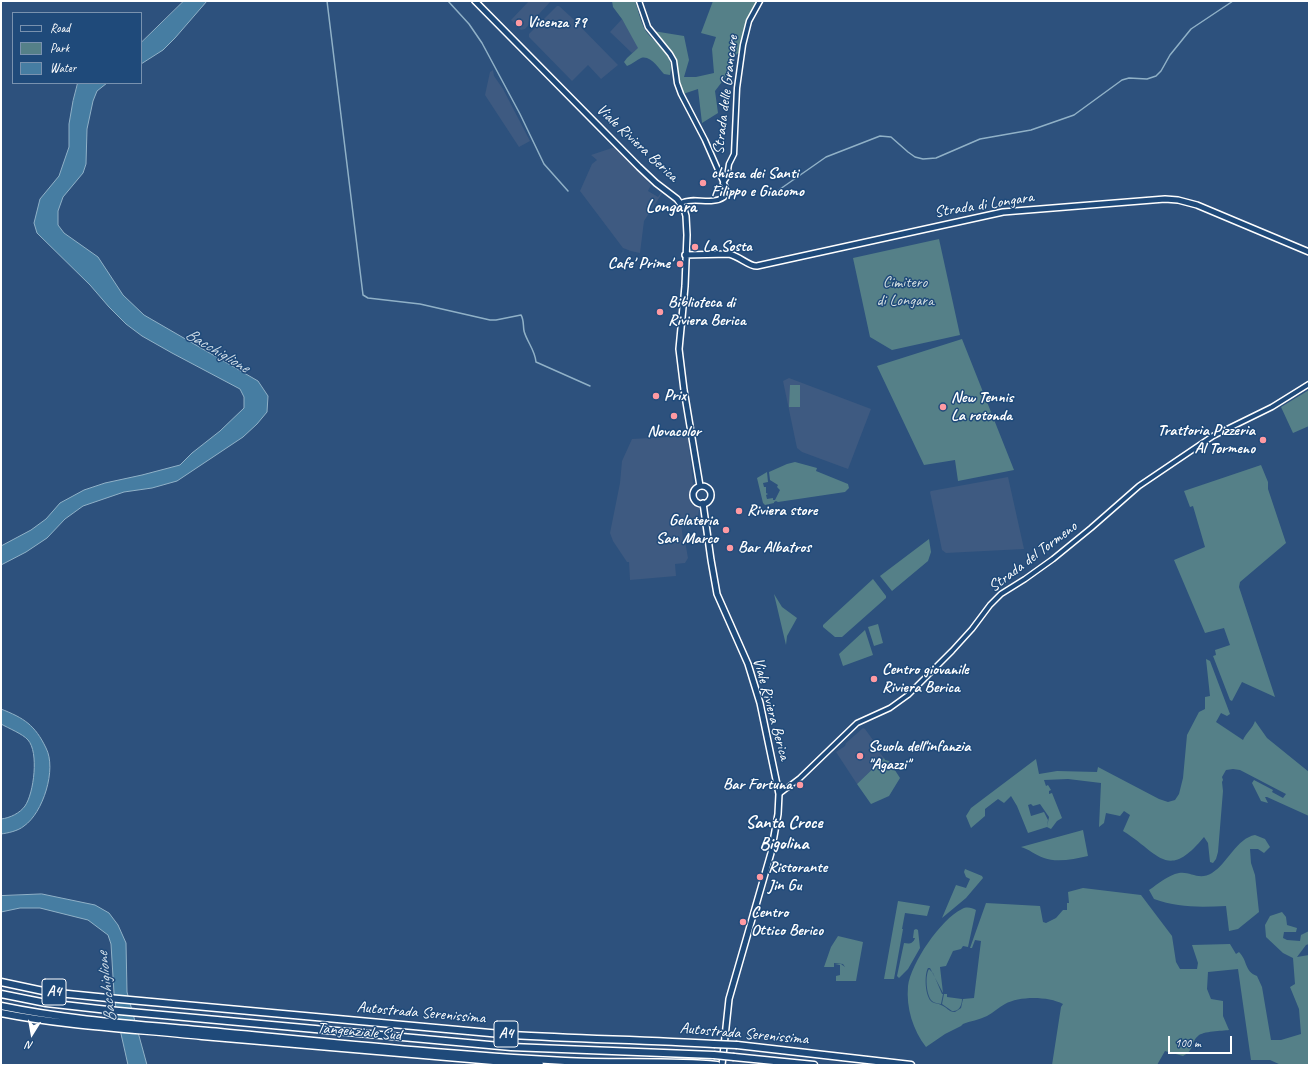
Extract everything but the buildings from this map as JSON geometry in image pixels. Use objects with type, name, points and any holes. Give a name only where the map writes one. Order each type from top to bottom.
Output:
[{"type":"highway","name":"Autostrada Serenissima","points":[[1,982],[48,992],[512,1035],[737,1045],[911,1065]]},
{"type":"highway","name":"Autostrada Serenissima","points":[[1,994],[46,1003],[108,1010],[511,1047],[714,1055],[814,1065]]},
{"type":"highway","name":"Tangenziale Sud","points":[[1,1006],[31,1012],[114,1022],[140,1027],[388,1053],[540,1065]]},
{"type":"highway","name":"Tangenziale Sud","points":[[1,1013],[36,1020],[110,1028],[140,1027],[567,1061],[680,1062],[716,1065]]},
{"type":"main road","name":"Viale Riviera Berica","points":[[475,1],[649,176],[672,194],[681,203],[684,209],[687,235],[684,298],[679,349],[684,390],[700,486]]},
{"type":"main road","name":"Strada di Longara","points":[[686,255],[729,254],[757,266],[1003,212],[1166,199],[1178,200],[1197,205],[1309,252]]},
{"type":"main road","name":"Viale Riviera Berica","points":[[700,486],[706,487],[711,494],[710,499],[703,503],[695,500],[693,495],[695,490],[700,486]]},
{"type":"main road","name":"Viale Riviera Berica","points":[[703,503],[717,594],[748,664],[760,703],[779,794],[778,814],[770,853],[729,999],[722,1065]]},
{"type":"street","points":[[639,1],[648,26],[674,61],[677,83],[681,94],[705,140],[723,183]]},
{"type":"street","name":"Strada delle Grancare","points":[[681,203],[686,201],[714,201],[724,197],[726,188],[723,183],[727,177],[729,164],[734,154],[737,88],[743,45],[750,22],[760,1]]},
{"type":"street","name":"Strada del Tormeno","points":[[779,794],[800,778],[857,724],[890,708],[908,695],[952,651],[972,629],[990,605],[1002,594],[1052,559],[1091,528],[1139,486],[1213,436],[1265,410],[1309,384]]},
{"type":"shaded area","points":[[529,1],[551,1],[525,29],[521,30],[511,20]]},
{"type":"shaded area","points":[[557,6],[559,6],[570,16],[618,65],[601,79],[588,65],[572,81],[529,37],[529,34]]},
{"type":"shaded area","points":[[622,19],[639,48],[632,53],[610,32]]},
{"type":"shaded area","points":[[493,70],[494,76],[503,89],[530,141],[519,147],[485,95],[490,72]]},
{"type":"shaded area","points":[[615,147],[647,178],[647,181],[651,185],[648,191],[658,197],[662,191],[663,192],[644,221],[640,253],[623,248],[580,191],[592,164],[597,160],[591,155]]},
{"type":"shaded area","points":[[789,378],[871,409],[848,469],[802,452],[797,448],[783,381]]},
{"type":"shaded area","points":[[688,436],[693,484],[695,484],[699,509],[698,517],[681,521],[683,541],[685,541],[688,558],[685,563],[675,564],[676,576],[630,580],[629,562],[627,562],[613,541],[610,533],[620,483],[622,461],[632,439]]},
{"type":"shaded area","points":[[1008,477],[1024,549],[946,553],[942,550],[930,492]]},
{"type":"shaded area","name":"Scuola dell'infanzia \"Agazzi\"","points":[[863,728],[881,751],[880,753],[884,758],[857,784],[836,752],[845,746],[846,743]]},
{"type":"green space","points":[[612,1],[635,1],[644,28],[663,49],[670,61],[670,75],[664,74],[651,60],[645,58],[641,58],[627,66],[624,62],[638,48],[622,19],[613,7]]},
{"type":"green space","points":[[713,1],[760,1],[749,22],[741,53],[738,53],[731,60],[731,70],[715,91],[718,113],[702,123],[698,89],[683,94],[678,82],[672,53],[653,31],[684,36],[689,60],[684,77],[696,77],[714,73],[712,49],[716,37],[701,33]]},
{"type":"green space","name":"Cimitero di Longara","points":[[939,239],[960,335],[892,350],[870,337],[853,258]]},
{"type":"green space","name":"New Tennis La rotonda","points":[[962,339],[1014,470],[958,481],[955,460],[924,465],[877,366]]},
{"type":"green space","points":[[790,385],[800,385],[800,407],[789,407]]},
{"type":"green space","points":[[1309,390],[1309,426],[1293,433],[1281,407]]},
{"type":"green space","points":[[795,462],[817,468],[816,471],[848,484],[849,488],[845,492],[778,502],[776,501],[765,505],[763,503],[757,478],[767,472],[768,482],[763,483],[764,487],[766,487],[766,493],[768,494],[766,495],[767,499],[773,498],[773,500],[775,500],[780,490],[777,487],[778,485],[770,480],[769,472]]},
{"type":"green space","points":[[1261,465],[1268,482],[1268,489],[1286,543],[1240,582],[1239,587],[1275,697],[1242,682],[1232,701],[1230,700],[1213,656],[1216,655],[1215,650],[1230,645],[1224,628],[1205,633],[1174,560],[1205,547],[1193,506],[1190,507],[1184,491]]},
{"type":"green space","points":[[929,539],[931,552],[928,561],[892,591],[880,576]]},
{"type":"green space","points":[[873,579],[886,598],[842,637],[835,637],[823,627],[823,625]]},
{"type":"green space","points":[[774,594],[782,607],[797,618],[787,636],[786,645]]},
{"type":"green space","points":[[878,624],[883,643],[874,646],[868,627]]},
{"type":"green space","points":[[865,630],[873,655],[843,666],[839,654]]},
{"type":"green space","points":[[1206,659],[1210,661],[1230,714],[1227,716],[1221,713],[1216,722],[1243,740],[1255,721],[1267,738],[1309,772],[1309,816],[1267,797],[1265,797],[1268,803],[1261,801],[1252,783],[1254,780],[1273,790],[1272,792],[1283,798],[1286,794],[1240,770],[1226,770],[1222,777],[1223,791],[1218,852],[1213,863],[1210,862],[1208,843],[1204,837],[1191,851],[1181,858],[1172,861],[1163,859],[1123,831],[1130,815],[1124,811],[1120,816],[1106,813],[1104,823],[1099,827],[1101,783],[1068,779],[1044,780],[1046,786],[1048,785],[1051,790],[1049,791],[1049,794],[1052,793],[1062,818],[1057,821],[1051,829],[1047,827],[1028,833],[1017,806],[1011,796],[1004,803],[998,799],[985,809],[985,816],[971,828],[966,816],[971,808],[1036,759],[1039,774],[1057,771],[1097,772],[1098,767],[1159,799],[1168,802],[1175,800],[1179,794],[1183,778],[1187,735],[1199,712],[1205,709],[1205,697],[1210,696]],"holes":[[[1031,804],[1033,806],[1040,804],[1049,817],[1047,827],[1048,820],[1044,812],[1031,816],[1028,805]]]},
{"type":"green space","points":[[884,758],[885,760],[889,761],[900,778],[889,796],[871,804],[857,784]]},
{"type":"green space","points":[[1083,830],[1088,856],[1066,860],[1054,860],[1041,857],[1021,847]]},
{"type":"green space","points":[[1255,835],[1265,839],[1270,847],[1264,853],[1258,849],[1250,849],[1251,863],[1255,875],[1259,912],[1238,929],[1229,931],[1226,906],[1199,907],[1172,904],[1154,899],[1149,890],[1163,880],[1179,873],[1203,876],[1212,873],[1223,864],[1237,846],[1249,837]]},
{"type":"green space","points":[[965,869],[982,876],[983,878],[966,898],[942,918],[956,885],[966,888],[970,879],[966,877],[964,872]]},
{"type":"green space","points":[[1083,888],[1141,895],[1172,936],[1176,962],[1180,969],[1197,969],[1198,963],[1192,945],[1230,944],[1236,954],[1239,952],[1242,955],[1248,969],[1257,976],[1262,987],[1271,1040],[1281,1040],[1301,1034],[1299,1009],[1290,987],[1295,984],[1293,958],[1283,953],[1266,937],[1265,925],[1270,916],[1282,912],[1286,917],[1287,925],[1297,928],[1296,932],[1284,932],[1283,938],[1287,940],[1300,941],[1301,935],[1309,931],[1309,944],[1306,945],[1297,957],[1309,955],[1309,1065],[1281,1065],[1270,1060],[1251,1060],[1238,969],[1208,972],[1207,989],[1211,999],[1223,1001],[1223,1016],[1229,1030],[1200,1034],[1194,1041],[1191,1049],[1183,1056],[1165,1051],[1157,1065],[1052,1065],[1061,1007],[1063,1004],[1057,1001],[1042,998],[1026,998],[1011,1001],[981,1019],[963,1024],[926,1047],[917,1033],[911,1018],[908,1002],[908,986],[910,976],[921,954],[945,922],[964,908],[976,910],[968,947],[963,946],[961,949],[953,951],[946,966],[940,967],[943,993],[930,968],[928,968],[927,971],[926,986],[928,996],[932,1002],[940,1004],[955,1012],[961,1008],[963,999],[974,998],[981,941],[975,940],[972,948],[970,948],[986,903],[1040,906],[1043,922],[1046,923],[1056,918],[1063,910],[1067,910],[1067,903],[1069,903],[1068,892]]},
{"type":"green space","points":[[898,901],[930,906],[927,916],[905,913],[894,979],[884,979]]},
{"type":"green space","points":[[914,930],[918,930],[920,948],[908,969],[899,978],[897,976],[904,943],[913,941],[915,938],[913,938]]},
{"type":"green space","points":[[838,936],[863,942],[856,981],[836,981],[836,976],[840,975],[840,965],[835,964],[841,964],[845,967],[843,964],[834,963],[834,967],[824,967],[831,947]]},
{"type":"green space","points":[[929,969],[933,973],[943,994],[941,1004],[933,1002],[928,994],[927,980]]},
{"type":"green space","points":[[944,994],[947,994],[947,997],[962,999],[961,1006],[957,1010],[952,1011],[942,1004]]},
{"type":"water","points":[[184,1],[207,1],[163,50],[142,63],[142,42]]},
{"type":"water","name":"Bacchiglione","points":[[78,84],[106,84],[97,91],[93,101],[87,129],[86,164],[83,173],[63,197],[58,211],[58,225],[64,233],[98,257],[123,295],[144,315],[258,381],[268,396],[267,412],[243,437],[177,481],[152,488],[124,492],[83,506],[65,519],[47,538],[26,552],[1,565],[1,546],[31,530],[46,519],[60,503],[84,490],[105,483],[180,465],[192,453],[220,431],[244,408],[244,397],[240,389],[142,336],[126,324],[90,285],[37,233],[34,223],[40,199],[59,176],[69,147],[69,124]]},
{"type":"water","points":[[1,709],[22,719],[38,733],[46,748],[50,767],[46,790],[37,811],[31,820],[19,829],[1,834],[1,819],[18,813],[23,809],[28,800],[33,783],[34,763],[31,746],[28,740],[19,733],[1,724]]},
{"type":"water","name":"Bacchiglione","points":[[42,894],[95,905],[109,913],[118,925],[126,943],[127,992],[147,1065],[128,1065],[117,1016],[111,944],[108,935],[88,920],[40,908],[20,908],[1,912],[1,896]]},
{"type":"waterway","points":[[327,1],[363,295],[368,298],[420,304],[490,320],[521,315],[524,331],[536,362],[590,386]]},
{"type":"waterway","points":[[448,1],[469,24],[482,43],[520,114],[544,164],[568,191]]},
{"type":"waterway","points":[[773,194],[826,157],[880,136],[891,137],[915,157],[923,159],[936,158],[980,139],[1031,130],[1074,115],[1122,80],[1129,78],[1147,79],[1156,76],[1161,71],[1170,55],[1191,29],[1233,1]]},
{"type":"place","name":"Vicenza 79","points":[[519,23]]},
{"type":"place","name":"chiesa dei Santi Filippo e Giacomo","points":[[703,183]]},
{"type":"place","name":"La Sosta","points":[[695,247]]},
{"type":"place","name":"Cafe' Prime'","points":[[680,264]]},
{"type":"place","name":"Biblioteca di Riviera Berica","points":[[660,312]]},
{"type":"place","name":"Prix","points":[[656,396]]},
{"type":"place","name":"New Tennis La rotonda","points":[[943,407]]},
{"type":"place","name":"Novacolor","points":[[674,416]]},
{"type":"place","name":"Trattoria Pizzeria Al Tormeno","points":[[1263,440]]},
{"type":"place","name":"Riviera store","points":[[739,511]]},
{"type":"place","name":"Gelateria San Marco","points":[[726,530]]},
{"type":"place","name":"Bar Albatros","points":[[730,548]]},
{"type":"place","name":"Centro giovanile Riviera Berica","points":[[874,679]]},
{"type":"place","name":"Scuola dell'infanzia \"Agazzi\"","points":[[860,756]]},
{"type":"place","name":"Bar Fortuna","points":[[800,785]]},
{"type":"place","name":"Ristorante Jin Gu","points":[[760,877]]},
{"type":"place","name":"Centro Ottico Berico","points":[[743,922]]},
{"type":"district","name":"Longara","points":[[671,207]]},
{"type":"district","name":"Santa Croce Bigolina","points":[[784,833]]}]
